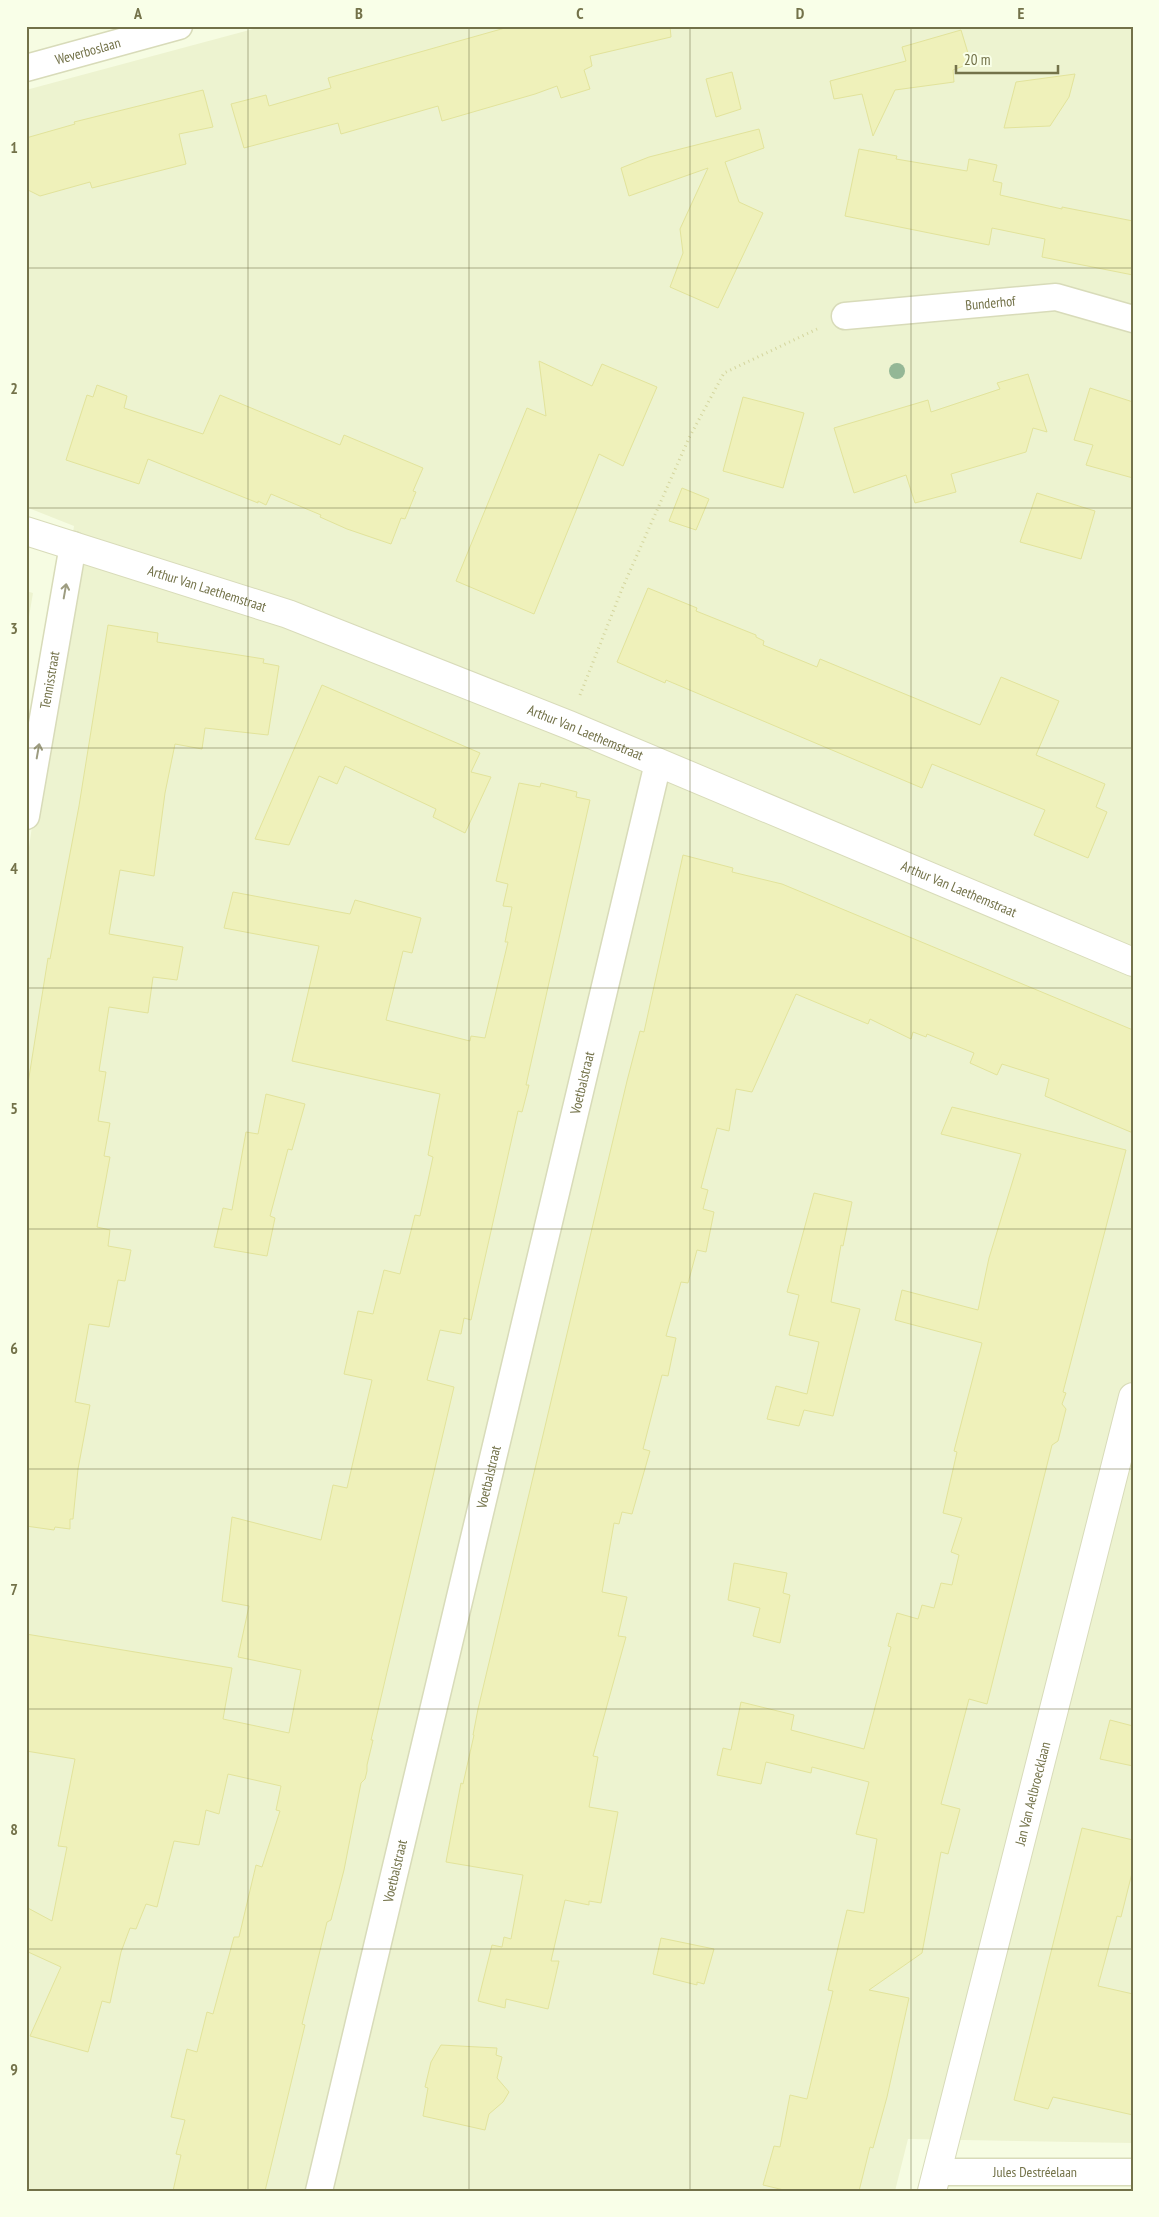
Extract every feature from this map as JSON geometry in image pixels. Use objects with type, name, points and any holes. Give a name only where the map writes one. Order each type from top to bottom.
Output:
[{"type":"street","name":"Weverboslaan","points":[[26,68],[179,26]]},
{"type":"street","name":"Bunderhof","points":[[845,316],[1056,297],[1133,319]]},
{"type":"street","name":"Arthur Van Laethemstraat","points":[[26,531],[288,614],[569,725],[1133,962]]},
{"type":"street","name":"Tennisstraat","points":[[26,816],[73,545]]},
{"type":"street","name":"Voetbalstraat","points":[[319,2191],[658,763]]},
{"type":"street","name":"Jan Van Aelbroecklaan","points":[[935,2181],[1133,1397]]},
{"type":"street","name":"Jules Destréelaan","points":[[935,2181],[1133,2172]]},
{"type":"path","points":[[569,725],[622,589],[690,438],[724,373],[845,316]]},
{"type":"shaded area","points":[[264,26],[1133,26],[1133,2143],[908,2139],[895,2191],[26,2191],[26,869],[74,526],[26,507],[26,90]]},
{"type":"shaded area","points":[[26,591],[33,593],[26,634]]},
{"type":"building","points":[[512,26],[670,26],[671,37],[590,56],[592,66],[584,70],[590,89],[561,98],[557,86],[442,121],[438,106],[341,134],[338,123],[244,148],[231,104],[266,95],[269,106],[331,88],[328,78]]},
{"type":"building","points":[[961,30],[971,63],[953,70],[954,82],[895,90],[873,136],[862,94],[834,99],[830,81],[906,61],[902,47]]},
{"type":"building","points":[[732,72],[741,109],[716,117],[706,79]]},
{"type":"building","points":[[1075,74],[1069,97],[1050,126],[1004,128],[1016,82]]},
{"type":"building","points":[[203,90],[213,127],[179,134],[186,164],[92,188],[90,182],[40,196],[26,189],[26,138],[75,124],[74,122]]},
{"type":"building","points":[[759,129],[764,148],[725,162],[739,202],[763,213],[718,308],[670,287],[683,253],[680,229],[708,168],[629,196],[621,168],[649,157]]},
{"type":"building","points":[[859,149],[897,156],[896,159],[967,171],[969,159],[997,165],[993,181],[1002,183],[1000,195],[1062,209],[1062,207],[1133,221],[1133,275],[1042,257],[1045,239],[992,228],[989,245],[845,216]]},
{"type":"building","points":[[539,361],[592,386],[602,364],[657,387],[623,466],[599,454],[534,614],[456,581],[527,408],[546,416]]},
{"type":"building","points":[[1028,374],[1047,432],[1033,428],[1026,452],[951,474],[956,492],[915,503],[906,475],[854,493],[834,428],[928,400],[931,412],[1000,389],[997,383]]},
{"type":"building","points":[[97,385],[127,396],[124,408],[203,434],[220,395],[340,445],[344,435],[423,468],[413,491],[416,492],[405,519],[401,518],[391,544],[347,529],[320,517],[321,515],[271,494],[266,505],[258,501],[258,503],[148,459],[139,484],[66,460],[87,395],[93,397]]},
{"type":"building","points":[[1090,388],[1133,402],[1133,478],[1086,465],[1093,445],[1074,440]]},
{"type":"building","points":[[743,397],[804,413],[783,488],[723,471]]},
{"type":"building","points":[[682,488],[709,499],[696,530],[669,521]]},
{"type":"building","points":[[1037,493],[1095,511],[1081,559],[1020,542]]},
{"type":"building","points":[[648,588],[697,608],[696,611],[756,635],[756,637],[764,641],[763,645],[817,667],[820,659],[980,725],[1001,677],[1059,701],[1036,755],[1105,784],[1096,807],[1107,812],[1088,858],[1034,835],[1045,810],[932,764],[922,788],[666,680],[665,683],[617,662]]},
{"type":"building","points":[[108,625],[158,633],[157,642],[264,659],[263,663],[279,666],[268,735],[205,728],[202,749],[175,744],[165,793],[154,876],[120,870],[109,934],[183,947],[177,980],[153,977],[148,1013],[109,1007],[99,1071],[106,1072],[98,1121],[110,1123],[104,1156],[110,1157],[97,1227],[110,1230],[108,1246],[131,1250],[125,1281],[118,1280],[109,1327],[89,1324],[75,1402],[90,1405],[78,1469],[73,1519],[70,1519],[70,1529],[55,1527],[54,1530],[26,1526],[26,1096],[48,958],[50,959],[79,806]]},
{"type":"building","points":[[322,685],[480,753],[471,772],[491,777],[465,833],[433,817],[436,809],[345,766],[337,784],[319,776],[289,845],[255,839]]},
{"type":"building","points":[[519,783],[540,787],[541,783],[577,792],[576,797],[590,800],[526,1085],[529,1085],[522,1112],[518,1111],[471,1320],[464,1318],[461,1334],[440,1330],[427,1380],[454,1387],[371,1740],[373,1740],[367,1771],[365,1779],[361,1783],[344,1870],[331,1920],[327,1922],[302,2024],[305,2025],[265,2191],[173,2191],[181,2155],[176,2154],[185,2120],[171,2117],[187,2049],[197,2052],[207,2012],[213,2014],[234,1937],[239,1937],[256,1865],[262,1867],[280,1811],[276,1810],[281,1786],[228,1774],[219,1814],[206,1810],[199,1845],[174,1841],[157,1907],[146,1904],[136,1929],[130,1928],[121,1952],[110,2003],[102,2001],[88,2052],[30,2036],[61,1967],[26,1951],[26,1907],[52,1921],[67,1847],[58,1846],[75,1759],[26,1751],[26,1634],[232,1668],[223,1719],[289,1733],[301,1670],[238,1657],[249,1606],[222,1601],[232,1517],[321,1540],[333,1485],[347,1488],[372,1380],[344,1374],[358,1311],[373,1314],[384,1270],[400,1274],[415,1215],[420,1216],[427,1185],[433,1157],[428,1155],[440,1094],[292,1061],[319,946],[224,928],[233,892],[350,914],[355,900],[421,918],[412,953],[403,951],[386,1020],[470,1041],[471,1036],[485,1038],[508,942],[505,942],[512,907],[503,906],[508,884],[496,881]]},
{"type":"building","points":[[683,855],[733,868],[732,872],[782,884],[1133,1030],[1133,1133],[1045,1096],[1049,1079],[1002,1064],[997,1075],[970,1063],[974,1053],[927,1034],[926,1037],[913,1032],[911,1039],[870,1019],[868,1024],[796,994],[752,1092],[736,1089],[729,1131],[717,1128],[701,1188],[708,1190],[703,1209],[714,1212],[706,1252],[697,1250],[688,1283],[681,1282],[666,1336],[676,1338],[668,1376],[662,1375],[643,1449],[650,1451],[632,1514],[622,1512],[619,1524],[614,1523],[602,1592],[627,1597],[618,1636],[626,1637],[593,1756],[598,1757],[589,1807],[618,1812],[601,1903],[589,1901],[589,1905],[565,1900],[551,1961],[559,1961],[548,2009],[506,1999],[505,2008],[478,2001],[492,1945],[502,1947],[504,1937],[511,1939],[523,1875],[446,1862],[478,1709],[627,1081],[640,1031],[644,1032]]},
{"type":"building","points":[[266,1094],[305,1104],[292,1150],[288,1149],[270,1216],[275,1218],[267,1256],[214,1247],[223,1208],[232,1210],[246,1132],[258,1134]]},
{"type":"building","points":[[952,1107],[1126,1150],[1063,1392],[1066,1393],[1062,1404],[1066,1409],[1058,1441],[1052,1445],[987,1704],[969,1699],[941,1804],[960,1809],[948,1854],[941,1852],[922,1953],[869,1990],[909,1998],[887,2097],[873,2148],[870,2147],[859,2191],[788,2191],[763,2185],[774,2146],[780,2147],[790,2095],[807,2099],[833,1991],[828,1990],[847,1910],[864,1913],[877,1839],[856,1834],[869,1782],[812,1767],[811,1773],[766,1762],[761,1784],[717,1775],[723,1748],[731,1750],[741,1702],[794,1715],[791,1730],[864,1749],[891,1647],[888,1646],[897,1613],[918,1619],[922,1605],[934,1608],[941,1583],[952,1585],[959,1555],[951,1552],[962,1518],[943,1513],[957,1452],[954,1451],[982,1343],[895,1320],[902,1290],[978,1310],[989,1258],[1021,1154],[941,1134]]},
{"type":"building","points":[[814,1193],[852,1202],[843,1246],[841,1245],[831,1302],[860,1309],[833,1416],[804,1410],[799,1426],[767,1419],[776,1386],[807,1394],[819,1342],[789,1335],[799,1295],[787,1292]]},
{"type":"building","points":[[734,1563],[787,1573],[783,1593],[790,1595],[780,1643],[753,1636],[760,1608],[728,1600]]},
{"type":"building","points":[[1110,1720],[1133,1726],[1133,1766],[1100,1759]]},
{"type":"building","points":[[1082,1828],[1133,1840],[1133,1869],[1121,1917],[1117,1916],[1098,1986],[1133,1994],[1133,2115],[1053,2097],[1048,2109],[1014,2100]]},
{"type":"building","points":[[661,1938],[714,1949],[704,1984],[697,1982],[697,1985],[653,1974]]},
{"type":"building","points":[[441,2045],[497,2048],[496,2055],[502,2057],[497,2078],[509,2092],[503,2102],[489,2114],[485,2130],[423,2116],[428,2088],[425,2087],[431,2062]]}]
